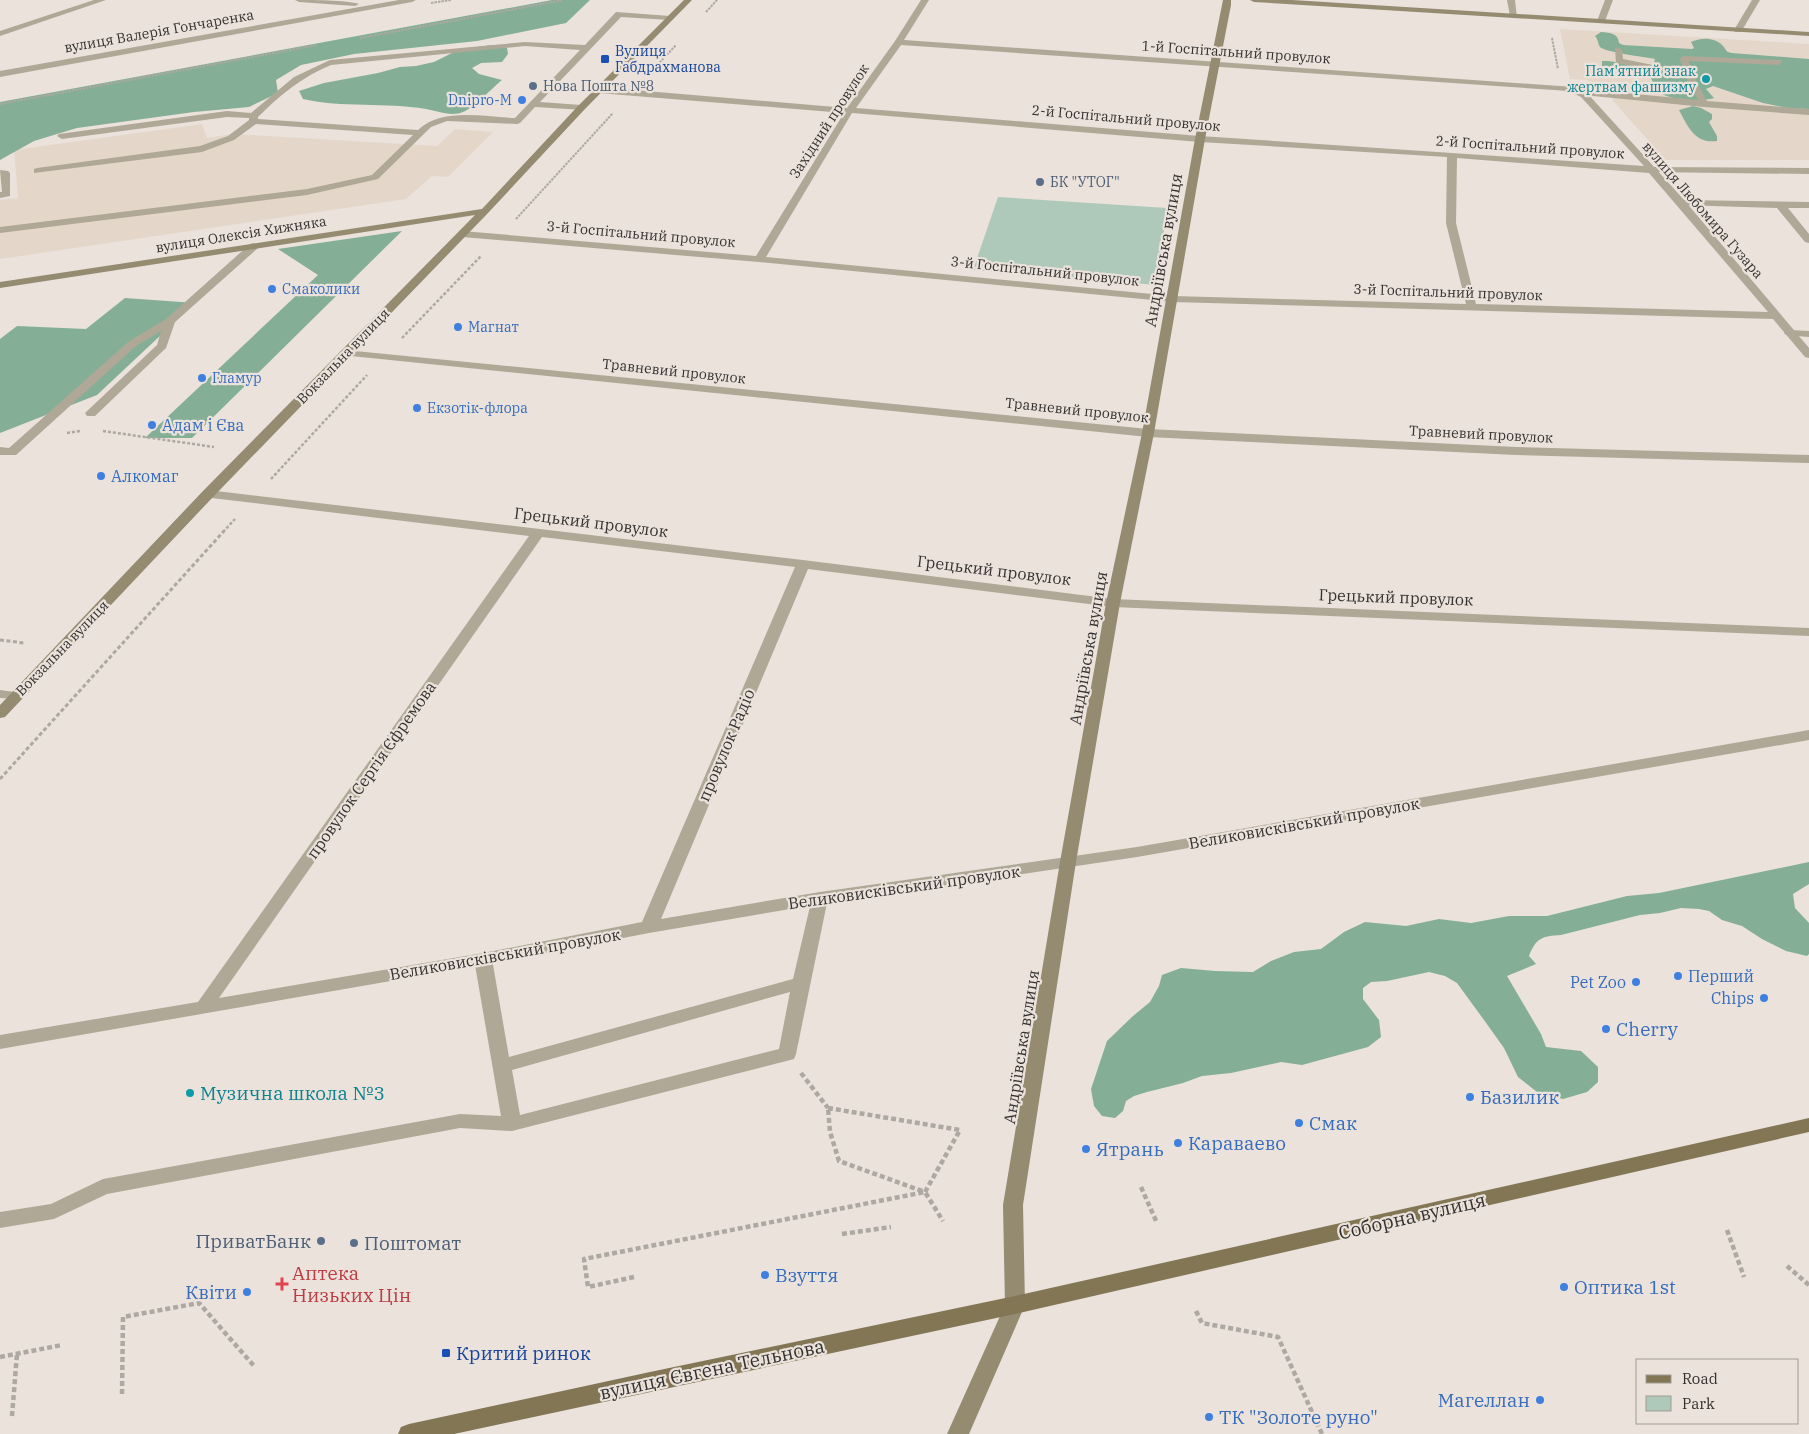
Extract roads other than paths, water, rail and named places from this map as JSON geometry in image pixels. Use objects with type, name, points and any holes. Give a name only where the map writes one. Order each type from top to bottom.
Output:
[{"type":"main road","name":"Соборна вулиця","points":[[1015,1305],[1809,1125]]},
{"type":"main road","name":"вулиця Євгена Тельнова","points":[[409,1434],[659,1379],[1015,1305]]},
{"type":"street","points":[[0,34],[102,0]]},
{"type":"street","points":[[299,0],[377,6]]},
{"type":"street","name":"вулиця Валерія Гончаренка","points":[[0,74],[412,0]]},
{"type":"street","name":"Вокзальна вулиця","points":[[0,714],[208,494],[486,211],[598,90],[688,0]]},
{"type":"street","name":"Західний провулок","points":[[759,259],[850,110],[900,42],[925,0]]},
{"type":"street","name":"Андріївська вулиця","points":[[1015,1305],[1013,1205],[1068,862],[1113,602],[1148,433],[1200,139],[1227,0]]},
{"type":"street","points":[[1254,0],[1809,34]]},
{"type":"street","points":[[1511,0],[1514,16]]},
{"type":"street","points":[[1601,21],[1609,0]]},
{"type":"street","points":[[1738,30],[1756,0]]},
{"type":"street","points":[[0,230],[307,192],[375,177],[428,125],[446,118],[517,120],[619,14],[670,18]]},
{"type":"street","name":"1-й Госпітальний провулок","points":[[900,42],[1571,88],[1594,93],[1809,112]]},
{"type":"street","points":[[37,171],[202,149],[231,138],[293,80],[310,70],[330,63],[525,44],[587,48]]},
{"type":"street","points":[[1618,49],[1619,61],[1688,74]]},
{"type":"street","points":[[1704,104],[1688,74],[1684,58],[1778,62]]},
{"type":"street","name":"вулиця Любомира Гузара","points":[[1571,88],[1584,95],[1682,203],[1809,355]]},
{"type":"street","name":"2-й Госпітальний провулок","points":[[598,90],[1200,139],[1652,170],[1809,171]]},
{"type":"street","points":[[534,104],[581,108]]},
{"type":"street","points":[[62,136],[227,114],[421,133]]},
{"type":"street","points":[[1452,155],[1452,223],[1472,308]]},
{"type":"street","points":[[0,174],[5,173],[6,194],[0,195]]},
{"type":"street","points":[[1682,203],[1809,205]]},
{"type":"street","points":[[1780,205],[1809,240]]},
{"type":"street","name":"вулиця Олексія Хижняка","points":[[0,285],[486,211]]},
{"type":"street","name":"3-й Госпітальний провулок","points":[[462,234],[759,259],[1173,299],[1776,316]]},
{"type":"street","points":[[0,451],[12,452],[132,344],[170,321],[254,246]]},
{"type":"street","points":[[91,413],[162,346],[170,321]]},
{"type":"street","points":[[1790,333],[1809,334]]},
{"type":"street","name":"Травневий провулок","points":[[345,353],[1148,433],[1516,451],[1809,459]]},
{"type":"street","name":"Грецький провулок","points":[[208,494],[1113,602],[1809,632]]},
{"type":"street","name":"провулок Сергія Єфремова","points":[[204,1006],[538,533]]},
{"type":"street","name":"провулок Радіо","points":[[649,927],[803,564]]},
{"type":"street","points":[[0,694],[17,696]]},
{"type":"street","name":"Великовисківський провулок","points":[[0,1042],[483,959],[649,927],[820,898],[1137,852],[1809,735]]},
{"type":"street","points":[[0,1220],[54,1211],[103,1187],[460,1121],[512,1124],[787,1054],[820,898]]},
{"type":"street","points":[[483,959],[512,1124]]},
{"type":"street","points":[[502,1066],[801,983]]},
{"type":"street","points":[[958,1434],[1015,1305]]},
{"type":"place","name":"Вулиця Габдрахманова","points":[[605,59]]},
{"type":"place","name":"Пам'ятний знак жертвам фашизму","points":[[1706,79]]},
{"type":"place","name":"Нова Пошта №8","points":[[533,86]]},
{"type":"place","name":"Dnipro-M","points":[[522,100]]},
{"type":"place","name":"БК \"УТОГ\"","points":[[1040,182]]},
{"type":"place","name":"Смаколики","points":[[272,289]]},
{"type":"place","name":"Магнат","points":[[458,327]]},
{"type":"place","name":"Гламур","points":[[202,378]]},
{"type":"place","name":"Екзотік-флора","points":[[417,408]]},
{"type":"place","name":"Адам і Єва","points":[[152,425]]},
{"type":"place","name":"Алкомаг","points":[[101,476]]},
{"type":"place","name":"Перший","points":[[1678,976]]},
{"type":"place","name":"Pet Zoo","points":[[1636,982]]},
{"type":"place","name":"Chips","points":[[1764,998]]},
{"type":"place","name":"Cherry","points":[[1606,1029]]},
{"type":"place","name":"Музична школа №3","points":[[190,1093]]},
{"type":"place","name":"Базилик","points":[[1470,1097]]},
{"type":"place","name":"Смак","points":[[1299,1123]]},
{"type":"place","name":"Караваево","points":[[1178,1143]]},
{"type":"place","name":"Ятрань","points":[[1086,1149]]},
{"type":"place","name":"ПриватБанк","points":[[321,1241]]},
{"type":"place","name":"Поштомат","points":[[354,1243]]},
{"type":"place","name":"Взуття","points":[[765,1275]]},
{"type":"place","name":"Аптека Низьких Цін","points":[[282,1284]]},
{"type":"place","name":"Оптика 1st","points":[[1564,1287]]},
{"type":"place","name":"Квіти","points":[[247,1292]]},
{"type":"place","name":"Критий ринок","points":[[446,1353]]},
{"type":"place","name":"Магеллан","points":[[1540,1400]]},
{"type":"place","name":"ТК \"Золоте руно\"","points":[[1209,1417]]}]
